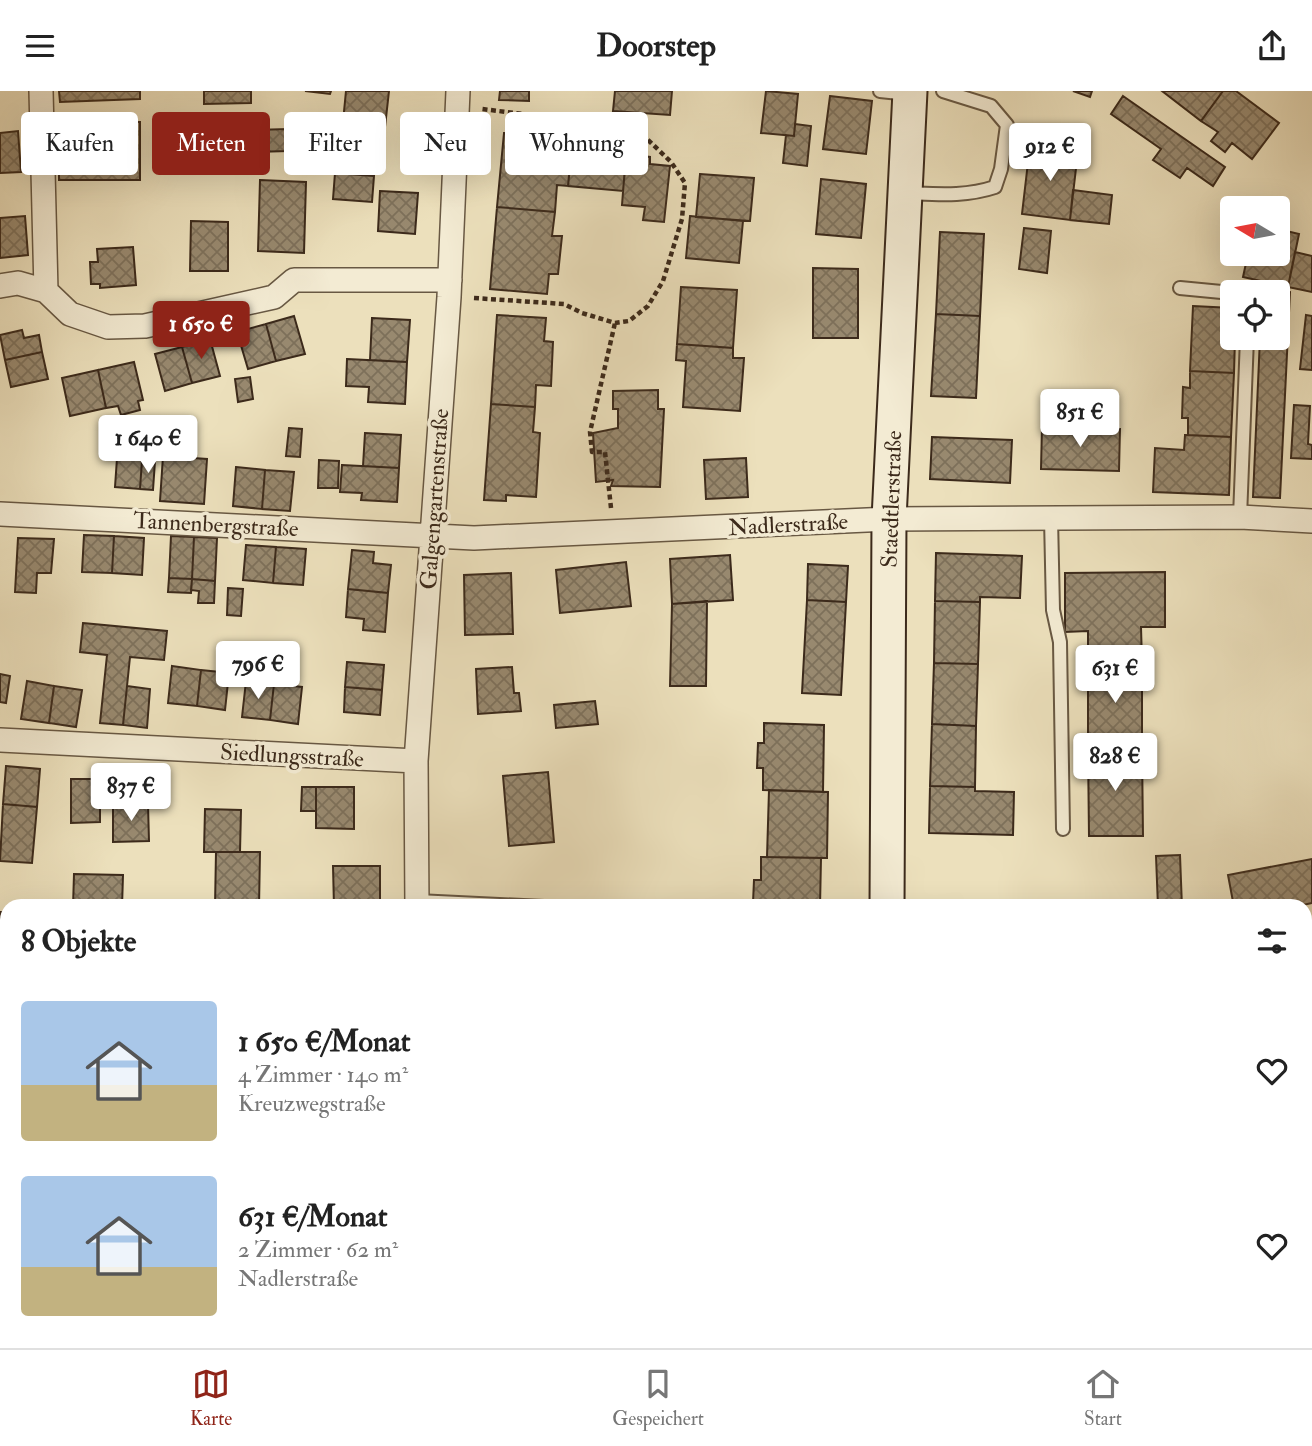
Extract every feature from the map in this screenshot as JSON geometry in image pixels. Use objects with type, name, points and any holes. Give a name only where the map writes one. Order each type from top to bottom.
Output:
[{"type":"main road","name":"Staedtlerstraße","points":[[887,899],[889,519],[905,193],[900,92]]},
{"type":"street","points":[[41,91],[46,291]]},
{"type":"street","name":"Galgengartenstraße","points":[[417,899],[416,761],[449,288],[457,98]]},
{"type":"street","points":[[0,286],[18,283],[46,291],[71,314],[108,327],[145,326],[274,297],[294,279],[449,288]]},
{"type":"street","name":"Tannenbergstraße","points":[[0,514],[432,534]]},
{"type":"street","name":"Nadlerstraße","points":[[432,534],[474,538],[889,519],[1240,517],[1312,521]]},
{"type":"street","name":"Siedlungsstraße","points":[[0,740],[416,761]]},
{"type":"lane","points":[[905,193],[947,195],[979,192],[995,187],[1001,169],[1007,125],[991,106],[943,91]]},
{"type":"lane","points":[[1181,288],[1220,292]]},
{"type":"lane","points":[[1240,517],[1247,350]]},
{"type":"lane","points":[[1051,518],[1053,610],[1060,642],[1063,828]]},
{"type":"path","points":[[449,288],[564,304],[582,313],[615,323],[629,321],[648,306],[663,281],[682,219],[685,183],[671,162],[643,135],[613,125],[457,98]]},
{"type":"path","points":[[613,533],[605,452],[592,452],[590,432],[615,323]]},
{"type":"building","points":[[59,91],[140,91],[140,99],[60,102]]},
{"type":"building","points":[[204,91],[251,91],[251,103],[204,104]]},
{"type":"building","points":[[305,91],[331,91],[330,94]]},
{"type":"building","points":[[346,91],[389,91],[386,118],[386,112],[344,112]]},
{"type":"building","points":[[500,91],[529,91],[529,101],[499,100]]},
{"type":"building","points":[[615,91],[672,91],[670,115],[613,111]]},
{"type":"building","points":[[766,91],[798,94],[794,136],[761,133]]},
{"type":"building","points":[[1073,91],[1092,91],[1090,97]]},
{"type":"building","points":[[1162,91],[1223,91],[1201,121]]},
{"type":"building","points":[[1223,91],[1236,91],[1279,123],[1252,159],[1232,143],[1225,152],[1211,141],[1218,132],[1201,121]]},
{"type":"building","points":[[830,96],[872,101],[866,154],[823,149]]},
{"type":"building","points":[[1123,96],[1225,167],[1213,186],[1187,168],[1180,178],[1153,160],[1161,149],[1111,114]]},
{"type":"building","points":[[140,122],[140,180],[59,180],[59,175],[138,175]]},
{"type":"building","points":[[795,124],[811,126],[807,166],[783,163],[786,135],[794,136]]},
{"type":"building","points":[[284,129],[284,151],[270,152],[270,130]]},
{"type":"building","points":[[18,131],[21,172],[0,173],[0,133]]},
{"type":"building","points":[[504,133],[505,175],[569,175],[568,186],[557,185],[555,212],[497,207]]},
{"type":"building","points":[[1030,145],[1078,151],[1070,220],[1022,214]]},
{"type":"building","points":[[648,157],[650,164],[670,166],[664,222],[643,220],[645,207],[622,205],[624,175],[648,175]]},
{"type":"building","points":[[700,174],[754,178],[750,221],[696,217]]},
{"type":"building","points":[[335,175],[374,176],[372,202],[333,199]]},
{"type":"building","points":[[569,175],[624,175],[623,191],[568,186]]},
{"type":"building","points":[[821,179],[866,184],[861,238],[816,234]]},
{"type":"building","points":[[260,180],[306,182],[304,253],[258,251]]},
{"type":"building","points":[[1073,190],[1112,195],[1109,224],[1070,220]]},
{"type":"building","points":[[380,191],[418,193],[415,234],[378,231]]},
{"type":"building","points":[[497,207],[555,212],[552,236],[562,236],[558,274],[549,274],[547,294],[490,289]]},
{"type":"building","points":[[25,216],[28,255],[0,258],[0,218]]},
{"type":"building","points":[[690,216],[743,221],[739,263],[686,258]]},
{"type":"building","points":[[191,221],[228,222],[228,271],[190,271]]},
{"type":"building","points":[[1024,228],[1051,231],[1047,273],[1019,269]]},
{"type":"building","points":[[940,232],[984,234],[980,316],[936,314]]},
{"type":"building","points":[[1290,232],[1299,234],[1289,280],[1256,280],[1243,277],[1245,266],[1290,266]]},
{"type":"building","points":[[133,247],[136,285],[100,288],[100,284],[91,284],[90,262],[98,262],[97,249]]},
{"type":"building","points":[[1295,252],[1312,256],[1312,292],[1290,287]]},
{"type":"building","points":[[813,268],[858,269],[858,338],[813,338]]},
{"type":"building","points":[[681,287],[737,290],[733,348],[677,344]]},
{"type":"building","points":[[1193,306],[1220,307],[1220,350],[1235,350],[1234,373],[1190,371]]},
{"type":"building","points":[[936,314],[980,316],[976,398],[931,396]]},
{"type":"building","points":[[497,315],[546,318],[544,341],[553,342],[551,386],[536,385],[535,407],[491,404]]},
{"type":"building","points":[[1306,315],[1312,316],[1312,370],[1300,369]]},
{"type":"building","points":[[294,316],[305,354],[276,361],[266,324]]},
{"type":"building","points":[[372,318],[410,320],[407,362],[370,360]]},
{"type":"building","points":[[266,324],[276,361],[248,369],[237,332]]},
{"type":"building","points":[[22,330],[24,338],[39,335],[42,352],[5,360],[0,335]]},
{"type":"building","points":[[210,339],[220,376],[192,383],[182,347]]},
{"type":"building","points":[[677,344],[733,348],[733,358],[744,358],[740,411],[683,407],[686,361],[676,360]]},
{"type":"building","points":[[182,347],[192,383],[165,391],[155,354]]},
{"type":"building","points":[[1259,350],[1287,350],[1280,498],[1253,497]]},
{"type":"building","points":[[42,352],[48,379],[11,387],[5,360]]},
{"type":"building","points":[[347,359],[407,362],[405,404],[368,402],[369,387],[346,386]]},
{"type":"building","points":[[134,362],[143,400],[138,401],[140,410],[121,415],[118,406],[106,408],[98,370]]},
{"type":"building","points":[[98,370],[106,408],[70,416],[62,378]]},
{"type":"building","points":[[1190,371],[1234,373],[1231,437],[1188,435],[1188,418],[1182,418],[1183,387],[1190,388]]},
{"type":"building","points":[[250,377],[253,399],[238,402],[235,379]]},
{"type":"building","points":[[658,390],[658,409],[664,409],[660,487],[611,486],[613,480],[596,482],[593,433],[618,428],[618,409],[613,409],[613,391]]},
{"type":"building","points":[[491,404],[535,407],[533,432],[540,433],[536,497],[506,495],[506,501],[484,500]]},
{"type":"building","points":[[1294,405],[1310,406],[1308,444],[1312,445],[1312,459],[1291,458]]},
{"type":"building","points":[[1042,426],[1120,429],[1119,471],[1041,469]]},
{"type":"building","points":[[289,428],[302,429],[300,457],[286,456]]},
{"type":"building","points":[[365,433],[401,435],[399,468],[363,466]]},
{"type":"building","points":[[1185,435],[1231,437],[1229,495],[1153,492],[1155,448],[1184,450]]},
{"type":"building","points":[[932,437],[1012,440],[1010,483],[930,479]]},
{"type":"building","points":[[163,456],[207,459],[204,504],[160,501]]},
{"type":"building","points":[[117,458],[142,460],[140,489],[115,487]]},
{"type":"building","points":[[746,458],[748,497],[706,499],[704,460]]},
{"type":"building","points":[[142,460],[155,461],[153,490],[140,489]]},
{"type":"building","points":[[319,460],[339,461],[338,488],[318,488]]},
{"type":"building","points":[[342,465],[399,468],[397,502],[361,500],[362,493],[340,492]]},
{"type":"building","points":[[236,467],[265,470],[262,509],[233,506]]},
{"type":"building","points":[[265,470],[294,472],[290,511],[262,509]]},
{"type":"building","points":[[84,535],[114,536],[112,573],[82,572]]},
{"type":"building","points":[[114,536],[144,538],[142,575],[112,573]]},
{"type":"building","points":[[171,536],[194,537],[192,579],[169,578]]},
{"type":"building","points":[[194,537],[217,538],[215,581],[192,579]]},
{"type":"building","points":[[18,538],[54,539],[51,573],[37,573],[36,593],[15,592]]},
{"type":"building","points":[[246,545],[276,547],[273,583],[243,580]]},
{"type":"building","points":[[276,547],[306,549],[303,585],[273,583]]},
{"type":"building","points":[[352,550],[374,552],[373,563],[391,565],[388,593],[348,589]]},
{"type":"building","points":[[936,553],[1022,556],[1020,598],[980,597],[980,602],[935,601]]},
{"type":"building","points":[[730,555],[733,600],[672,604],[670,559]]},
{"type":"building","points":[[626,562],[631,606],[560,613],[556,570]]},
{"type":"building","points":[[808,564],[848,566],[846,602],[807,600]]},
{"type":"building","points":[[1165,572],[1165,627],[1141,627],[1142,662],[1088,662],[1088,631],[1065,632],[1065,573]]},
{"type":"building","points":[[511,573],[513,634],[465,635],[464,575]]},
{"type":"building","points":[[169,578],[192,579],[191,593],[168,592]]},
{"type":"building","points":[[192,579],[215,581],[214,603],[198,603],[199,591],[191,590]]},
{"type":"building","points":[[228,588],[243,589],[241,616],[227,615]]},
{"type":"building","points":[[348,589],[388,593],[385,632],[363,630],[364,619],[346,617]]},
{"type":"building","points":[[807,600],[846,602],[841,695],[802,693]]},
{"type":"building","points":[[707,601],[706,686],[670,686],[672,604]]},
{"type":"building","points":[[935,601],[980,602],[978,664],[934,663]]},
{"type":"building","points":[[83,623],[167,631],[164,660],[130,657],[123,725],[100,723],[107,655],[80,652]]},
{"type":"building","points":[[347,662],[384,665],[382,690],[345,687]]},
{"type":"building","points":[[1088,662],[1142,662],[1142,749],[1088,749]]},
{"type":"building","points":[[934,663],[978,664],[976,726],[932,724]]},
{"type":"building","points":[[172,666],[201,670],[197,706],[168,703]]},
{"type":"building","points":[[512,667],[514,693],[519,693],[521,711],[478,714],[476,669]]},
{"type":"building","points":[[201,670],[229,673],[225,710],[197,706]]},
{"type":"building","points":[[0,674],[10,676],[6,703],[0,702]]},
{"type":"building","points":[[27,681],[54,686],[49,723],[21,719]]},
{"type":"building","points":[[246,681],[274,684],[270,720],[242,717]]},
{"type":"building","points":[[274,684],[302,687],[298,724],[270,720]]},
{"type":"building","points":[[54,686],[82,690],[76,727],[49,723]]},
{"type":"building","points":[[127,686],[150,689],[147,728],[123,725]]},
{"type":"building","points":[[345,687],[382,690],[380,715],[344,712]]},
{"type":"building","points":[[595,701],[598,724],[556,728],[554,705]]},
{"type":"building","points":[[764,723],[824,725],[823,792],[763,790],[763,768],[757,768],[758,743],[764,743]]},
{"type":"building","points":[[932,724],[976,726],[975,787],[930,786]]},
{"type":"building","points":[[1088,749],[1142,749],[1143,836],[1089,836]]},
{"type":"building","points":[[6,766],[40,769],[37,807],[3,804]]},
{"type":"building","points":[[548,772],[554,842],[509,846],[503,776]]},
{"type":"building","points":[[71,779],[100,779],[100,822],[71,823]]},
{"type":"building","points":[[930,786],[975,787],[975,791],[1014,792],[1013,835],[929,833]]},
{"type":"building","points":[[302,787],[316,787],[316,811],[301,811]]},
{"type":"building","points":[[316,787],[354,787],[354,829],[316,828]]},
{"type":"building","points":[[769,790],[828,792],[827,858],[767,857]]},
{"type":"building","points":[[3,804],[37,807],[32,863],[0,861]]},
{"type":"building","points":[[113,804],[148,804],[149,841],[113,842]]},
{"type":"building","points":[[205,809],[241,810],[240,852],[204,852]]},
{"type":"building","points":[[216,852],[260,852],[259,899],[215,899]]},
{"type":"building","points":[[1180,855],[1182,899],[1158,899],[1156,856]]},
{"type":"building","points":[[761,857],[821,858],[820,899],[753,899],[754,880],[761,880]]},
{"type":"building","points":[[1312,859],[1312,899],[1232,899],[1228,875]]},
{"type":"building","points":[[333,866],[380,866],[380,899],[334,899]]},
{"type":"building","points":[[74,874],[123,875],[122,899],[73,899]]}]
